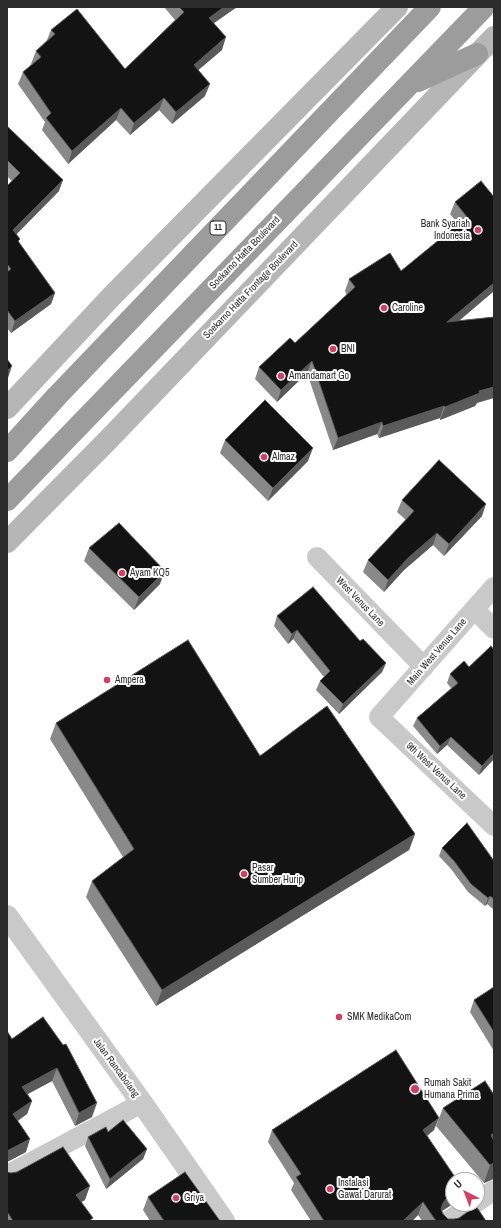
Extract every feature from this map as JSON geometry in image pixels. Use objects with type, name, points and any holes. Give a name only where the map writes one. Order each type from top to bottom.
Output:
[{"type":"highway","name":"11","points":[[7,451],[57,396],[430,7]]},
{"type":"highway","name":"Soekarno Hatta Boulevard","points":[[11,495],[484,7]]},
{"type":"highway","points":[[407,86],[477,54]]},
{"type":"highway","points":[[7,512],[11,495]]},
{"type":"main road","points":[[7,408],[111,297],[396,7]]},
{"type":"main road","name":"Soekarno Hatta Frontage Boulevard","points":[[7,542],[420,116],[494,37]]},
{"type":"street","points":[[317,557],[424,667]]},
{"type":"street","name":"Main West Venus Lane","points":[[379,717],[494,587]]},
{"type":"street","points":[[474,609],[494,629]]},
{"type":"street","name":"9th West Venus Lane","points":[[379,717],[494,826]]},
{"type":"street","name":"Jalan Rancabolang","points":[[7,916],[142,1103],[224,1221]]},
{"type":"street","points":[[7,1175],[142,1103]]},
{"type":"street","points":[[485,1196],[494,1190]]},
{"type":"street","points":[[448,1221],[461,1212]]},
{"type":"building","points":[[179,7],[224,7],[209,18],[226,37],[194,65],[210,84],[176,112],[164,98],[134,123],[121,108],[72,151],[46,118],[51,113],[23,72],[41,57],[36,51],[55,34],[51,30],[77,9],[125,69],[184,12]]},
{"type":"building","points":[[7,126],[63,180],[13,230],[20,239],[18,241],[55,293],[15,321],[7,310],[7,272],[11,269],[7,264],[7,186],[20,173],[7,160]]},
{"type":"building","points":[[481,181],[494,197],[494,283],[447,322],[494,317],[494,387],[479,391],[480,393],[445,407],[444,406],[383,426],[382,422],[338,438],[312,361],[281,390],[259,367],[290,338],[295,343],[355,287],[349,279],[390,253],[401,271],[467,217],[455,202]]},
{"type":"building","points":[[7,359],[12,366],[7,371]]},
{"type":"building","name":"Almaz","points":[[265,400],[313,448],[273,488],[225,440]]},
{"type":"building","points":[[439,460],[486,504],[449,544],[437,533],[408,558],[388,580],[368,560],[414,511],[402,500]]},
{"type":"building","points":[[119,523],[165,571],[139,597],[89,548]]},
{"type":"building","points":[[313,587],[360,641],[363,639],[386,663],[343,704],[320,681],[330,671],[297,630],[292,634],[277,616]]},
{"type":"building","points":[[188,640],[260,756],[327,706],[415,834],[162,990],[92,881],[134,849],[56,723]]},
{"type":"building","points":[[491,646],[494,650],[494,753],[482,766],[451,737],[440,746],[417,718],[458,683],[450,674],[464,661],[469,667]]},
{"type":"building","points":[[467,823],[494,861],[494,899],[490,896],[488,898],[471,884],[442,848]]},
{"type":"building","points":[[494,987],[494,1032],[474,1000]]},
{"type":"building","points":[[43,1017],[63,1045],[66,1044],[97,1103],[79,1113],[57,1068],[22,1087],[32,1101],[13,1114],[30,1139],[7,1151],[7,1031],[12,1039]]},
{"type":"building","points":[[396,1050],[439,1118],[423,1130],[452,1172],[445,1172],[445,1200],[441,1209],[443,1214],[448,1219],[454,1219],[459,1218],[468,1212],[480,1212],[486,1221],[436,1221],[423,1202],[403,1221],[324,1221],[296,1177],[301,1174],[272,1130]]},
{"type":"building","points":[[485,1081],[494,1095],[494,1133],[491,1135],[494,1141],[494,1163],[490,1165],[443,1108]]},
{"type":"building","points":[[123,1120],[147,1149],[110,1179],[88,1137],[106,1127],[108,1132]]},
{"type":"building","points":[[63,1147],[90,1186],[76,1195],[93,1218],[90,1220],[91,1221],[13,1221],[7,1213],[7,1172],[17,1172]]},
{"type":"building","points":[[185,1172],[220,1221],[164,1221],[148,1197]]},
{"type":"place","name":"Bank Syariah Indonesia","points":[[478,230]]},
{"type":"place","name":"Caroline","points":[[384,308]]},
{"type":"place","name":"BNI","points":[[333,349]]},
{"type":"place","name":"Amandamart Go","points":[[281,376]]},
{"type":"place","name":"Almaz","points":[[264,457]]},
{"type":"place","name":"Ayam KQ5","points":[[122,573]]},
{"type":"place","name":"Ampera","points":[[107,680]]},
{"type":"place","name":"Pasar Sumber Hurip","points":[[244,874]]},
{"type":"place","name":"SMK MedikaCom","points":[[339,1017]]},
{"type":"place","name":"Rumah Sakit Humana Prima","points":[[415,1089]]},
{"type":"place","name":"Instalasi Gawat Darurat","points":[[330,1189]]},
{"type":"place","name":"Griya","points":[[176,1198]]}]
